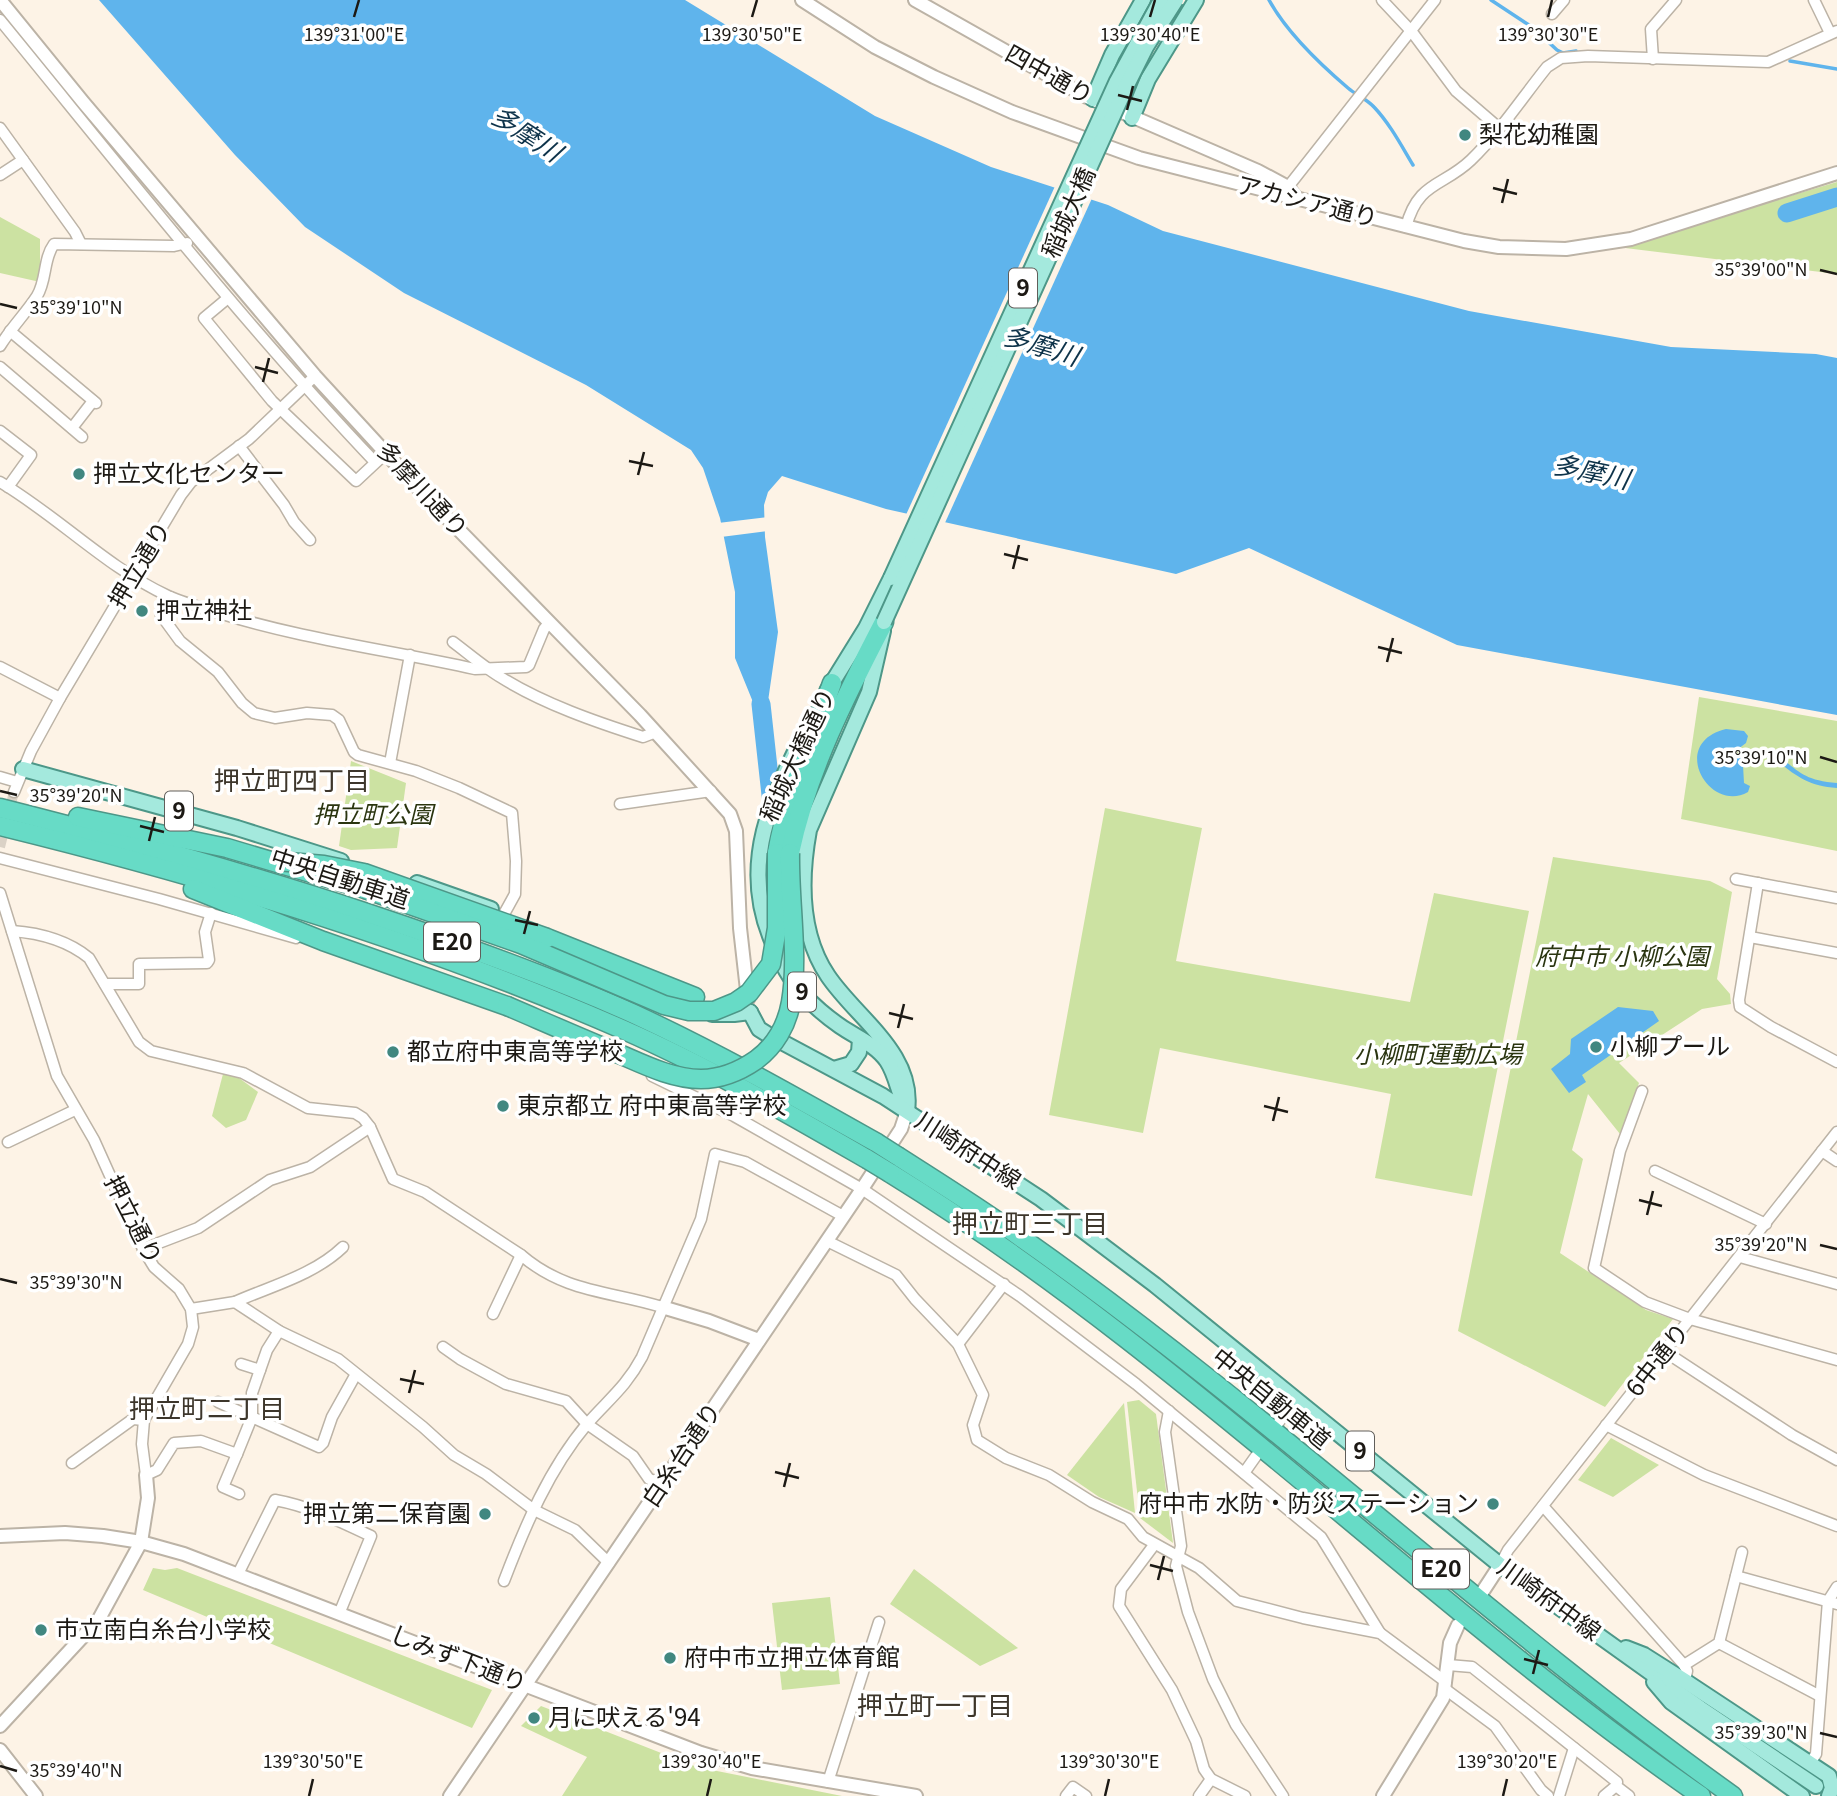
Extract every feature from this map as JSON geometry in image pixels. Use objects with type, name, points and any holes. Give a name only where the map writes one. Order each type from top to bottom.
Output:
[{"type":"highway","points":[[0,836],[130,868],[183,885],[323,941],[507,1006],[646,1065],[701,1079],[731,1073],[762,1055],[782,1030],[791,1003],[793,965],[789,881],[790,853],[796,826],[817,765],[864,661],[879,618]]},
{"type":"highway","points":[[13,785],[365,889],[521,944],[664,1005],[689,1011],[714,1011],[749,993],[771,964],[776,939],[775,879],[782,824],[809,740],[832,683]]},
{"type":"highway","name":"中央自動車道","points":[[0,808],[233,871],[394,922],[502,960],[633,1014],[722,1056],[877,1143],[895,1165],[939,1203],[1114,1329],[1574,1703],[1701,1796]]},
{"type":"highway","name":"中央自動車道","points":[[0,826],[75,845],[327,919],[553,999],[709,1070],[867,1159],[895,1165],[1023,1239],[1153,1336],[1587,1688],[1733,1796]]},
{"type":"highway","points":[[276,861],[324,865],[364,873],[547,938],[695,997]]},
{"type":"main road","points":[[1093,99],[1112,55],[1143,0]]},
{"type":"main road","name":"稲城大橋","points":[[879,618],[1117,81],[1161,0]]},
{"type":"main road","name":"稲城大橋","points":[[879,618],[1126,87],[1146,47],[1176,0]]},
{"type":"main road","points":[[1132,118],[1148,79],[1196,0]]},
{"type":"main road","name":"稲城大橋通り","points":[[879,618],[819,703],[779,786],[762,831],[758,855],[758,882],[766,927],[783,965],[803,994],[824,1014],[860,1038],[887,1061],[907,1111]]},
{"type":"main road","name":"稲城大橋通り","points":[[879,618],[874,679],[809,830],[803,901],[817,955],[827,975],[899,1062],[909,1087],[907,1111]]},
{"type":"main road","name":"9","points":[[13,785],[237,828],[353,863],[436,897],[665,1000],[712,1014],[750,1012]]},
{"type":"main road","name":"9","points":[[436,897],[504,914],[654,973],[695,997],[750,1012]]},
{"type":"main road","name":"川崎府中線","points":[[750,1012],[759,1029],[907,1111],[1041,1199],[1295,1397],[1500,1565],[1643,1668],[1816,1786]]},
{"type":"main road","points":[[834,1069],[851,1064],[859,1052],[860,1038]]},
{"type":"main road","points":[[1602,1638],[1644,1656],[1829,1776],[1832,1782],[1829,1796]]},
{"type":"main road","points":[[1643,1668],[1671,1702],[1802,1796]]},
{"type":"street","name":"多摩川通り","points":[[0,0],[190,241],[386,453],[656,732],[730,814],[734,825],[743,962],[750,1012]]},
{"type":"street","name":"アカシア通り","points":[[802,0],[875,47],[934,77],[1012,112],[1139,158],[1406,227],[1499,247],[1535,250],[1598,246],[1632,239],[1837,173]]},
{"type":"street","name":"四中通り","points":[[915,0],[1093,99],[1258,171],[1288,187],[1297,199]]},
{"type":"street","points":[[1382,0],[1412,32],[1456,91],[1499,128]]},
{"type":"street","points":[[1288,187],[1435,0]]},
{"type":"street","points":[[1552,14],[1564,0]]},
{"type":"street","points":[[1653,59],[1651,29],[1676,0]]},
{"type":"street","points":[[1406,227],[1410,209],[1417,199],[1426,190],[1470,162],[1547,67],[1561,58],[1768,62],[1833,32],[1814,0]]},
{"type":"street","points":[[0,20],[190,241],[228,298],[303,387],[375,462]]},
{"type":"street","points":[[1112,55],[1117,68],[1136,79],[1148,79]]},
{"type":"street","points":[[0,128],[81,244]]},
{"type":"street","points":[[0,176],[23,160]]},
{"type":"street","points":[[0,346],[37,296],[54,244],[190,241]]},
{"type":"street","points":[[228,298],[204,318],[279,409],[356,481],[386,453]]},
{"type":"street","points":[[10,331],[95,402],[72,428]]},
{"type":"street","points":[[0,367],[82,437]]},
{"type":"street","name":"押立通り","points":[[13,785],[60,698],[191,482],[239,446],[314,376]]},
{"type":"street","points":[[0,431],[31,455],[4,484],[102,557],[170,597],[263,627],[488,669],[526,667],[549,622]]},
{"type":"street","points":[[239,446],[310,540]]},
{"type":"street","points":[[170,597],[162,615],[180,641],[218,671],[242,703],[254,713],[275,718],[307,713],[332,715],[339,720],[358,755],[416,771],[512,813],[516,861],[515,894],[504,914]]},
{"type":"street","points":[[453,642],[488,669],[521,689],[643,737],[656,732]]},
{"type":"street","points":[[390,764],[410,655]]},
{"type":"street","points":[[0,667],[60,698]]},
{"type":"street","points":[[0,777],[13,785]]},
{"type":"street","points":[[620,804],[711,791]]},
{"type":"street","points":[[0,858],[211,913],[366,961],[500,1009],[607,1054],[734,1116],[862,1189],[1004,1284],[1169,1411],[1321,1537],[1380,1633],[1495,1726],[1548,1796]]},
{"type":"street","points":[[1736,879],[1837,898]]},
{"type":"street","points":[[1758,883],[1740,1007],[1771,1027],[1837,1062]]},
{"type":"street","name":"押立通り","points":[[1,897],[57,1076],[94,1140],[143,1249],[154,1267],[179,1289],[191,1309]]},
{"type":"street","points":[[105,984],[139,984],[139,964],[207,963],[209,960],[205,932],[211,913]]},
{"type":"street","points":[[12,931],[54,938],[78,949],[89,958],[139,1042],[151,1051],[243,1073],[308,1108],[355,1113],[363,1118],[370,1127],[393,1180],[425,1192],[558,1281],[595,1292],[629,1297],[709,1321],[760,1340]]},
{"type":"street","points":[[1750,937],[1837,953]]},
{"type":"street","points":[[1642,1091],[1619,1151],[1594,1268],[1645,1302],[1690,1319],[1837,1360]]},
{"type":"street","points":[[8,1142],[75,1110]]},
{"type":"street","name":"白糸台通り","points":[[450,1796],[862,1189],[901,1129],[907,1111]]},
{"type":"street","points":[[143,1249],[198,1228],[270,1180],[310,1167],[370,1127]]},
{"type":"street","name":"6中通り","points":[[1483,1591],[1507,1550],[1837,1132]]},
{"type":"street","points":[[1822,1151],[1837,1161]]},
{"type":"street","points":[[504,1581],[553,1472],[587,1424],[632,1376],[701,1219],[715,1154],[745,1162],[843,1216]]},
{"type":"street","points":[[1655,1171],[1766,1224]]},
{"type":"street","points":[[827,1241],[896,1275],[958,1344],[983,1395],[973,1425],[978,1440],[1006,1458],[1049,1475],[1092,1502],[1128,1519],[1143,1537],[1199,1568],[1237,1601],[1303,1618],[1380,1633]]},
{"type":"street","points":[[0,1726],[95,1625],[132,1562],[141,1542],[148,1498],[142,1444],[144,1420],[188,1344],[193,1327],[191,1309],[236,1302],[316,1268],[343,1247]]},
{"type":"street","points":[[493,1314],[521,1255]]},
{"type":"street","points":[[1740,1257],[1837,1284]]},
{"type":"street","points":[[958,1344],[1004,1284]]},
{"type":"street","points":[[236,1302],[279,1331],[338,1359],[454,1455],[486,1474],[534,1510],[575,1530],[608,1563]]},
{"type":"street","points":[[239,1494],[223,1487],[251,1417],[252,1393],[267,1350],[279,1331]]},
{"type":"street","points":[[443,1347],[506,1384],[566,1401],[587,1424],[633,1456],[649,1479],[663,1483]]},
{"type":"street","points":[[1664,1351],[1792,1435],[1837,1460]]},
{"type":"street","points":[[241,1364],[260,1370]]},
{"type":"street","points":[[218,1402],[319,1447],[324,1443],[332,1418],[356,1374]]},
{"type":"street","points":[[1279,1422],[1295,1397]]},
{"type":"street","points":[[1169,1411],[1165,1432],[1181,1546],[1176,1566],[1188,1612],[1213,1679],[1236,1725],[1283,1796]]},
{"type":"street","points":[[72,1463],[133,1419],[144,1420]]},
{"type":"street","points":[[1606,1424],[1704,1475],[1837,1526]]},
{"type":"street","points":[[146,1475],[157,1470],[174,1443],[201,1441],[237,1454]]},
{"type":"street","points":[[1244,1473],[1256,1457]]},
{"type":"street","points":[[238,1574],[275,1500],[295,1503],[328,1516],[371,1536],[339,1614]]},
{"type":"street","points":[[1543,1506],[1684,1665],[1685,1681]]},
{"type":"street","name":"しみず下通り","points":[[0,1536],[65,1534],[141,1542],[184,1554],[701,1753],[752,1768],[916,1796]]},
{"type":"street","points":[[1154,1545],[1121,1589],[1119,1606],[1172,1690],[1196,1741],[1204,1769],[1211,1779],[1245,1796]]},
{"type":"street","points":[[1684,1665],[1719,1643],[1742,1552]]},
{"type":"street","points":[[1736,1576],[1833,1603]]},
{"type":"street","points":[[1810,1763],[1816,1754],[1820,1696],[1837,1587]]},
{"type":"street","points":[[828,1782],[879,1622]]},
{"type":"street","points":[[1383,1796],[1443,1698],[1450,1643],[1458,1625]]},
{"type":"street","points":[[1719,1643],[1820,1696]]},
{"type":"street","points":[[1448,1665],[1472,1667],[1617,1782],[1616,1786],[1629,1796]]},
{"type":"street","points":[[1559,1796],[1574,1748]]},
{"type":"street","points":[[0,1751],[36,1796]]},
{"type":"street","points":[[1199,1796],[1211,1779]]},
{"type":"street","points":[[1604,1796],[1616,1786]]},
{"type":"street","points":[[1066,1796],[1073,1787],[1086,1796]]},
{"type":"green space","points":[[1837,182],[1837,274],[1617,247]]},
{"type":"green space","points":[[0,217],[40,239],[40,282],[0,273]]},
{"type":"green space","points":[[1699,697],[1837,721],[1837,851],[1681,819]]},
{"type":"green space","name":"押立町公園","points":[[351,761],[406,783],[397,848],[351,850],[339,846]]},
{"type":"green space","name":"小柳町運動広場","points":[[1105,808],[1202,828],[1176,961],[1410,1002],[1434,893],[1529,911],[1472,1196],[1375,1178],[1391,1094],[1160,1048],[1143,1133],[1049,1115]]},
{"type":"green space","name":"府中市 小柳公園","points":[[1553,857],[1710,881],[1732,892],[1717,979],[1730,994],[1731,1004],[1702,1009],[1619,1063],[1639,1083],[1620,1134],[1588,1094],[1572,1150],[1583,1159],[1560,1253],[1646,1310],[1673,1319],[1605,1407],[1458,1331]]},
{"type":"green space","points":[[223,1074],[239,1078],[258,1092],[246,1120],[226,1128],[212,1116]]},
{"type":"green space","points":[[1139,1400],[1156,1414],[1173,1543],[1140,1518],[1127,1402]]},
{"type":"green space","points":[[1124,1403],[1135,1513],[1099,1497],[1067,1475]]},
{"type":"green space","points":[[1611,1438],[1659,1465],[1613,1497],[1578,1480]]},
{"type":"green space","points":[[153,1568],[177,1568],[492,1690],[472,1728],[143,1590]]},
{"type":"green space","points":[[914,1569],[1018,1648],[980,1666],[890,1604]]},
{"type":"green space","points":[[830,1597],[840,1684],[782,1690],[772,1603]]},
{"type":"green space","points":[[541,1706],[697,1767],[842,1796],[562,1796],[587,1757],[521,1726]]},
{"type":"water","name":"多摩川","points":[[99,0],[685,0],[875,116],[991,167],[1108,205],[1163,231],[1469,311],[1671,347],[1816,354],[1837,358],[1837,715],[1457,645],[1249,548],[1176,574],[886,509],[782,476],[768,492],[764,505],[765,537],[778,632],[764,729],[735,658],[735,592],[720,518],[703,468],[691,450],[586,385],[404,293],[305,227],[235,155]]},
{"type":"water","points":[[1726,729],[1744,731],[1748,736],[1746,743],[1734,752],[1735,758],[1747,757],[1768,749],[1806,776],[1837,783],[1837,788],[1809,782],[1769,757],[1743,765],[1744,783],[1750,786],[1748,792],[1733,796],[1720,793],[1709,785],[1701,774],[1697,761],[1699,748],[1709,737]]},
{"type":"water","name":"小柳プール","points":[[1618,1007],[1653,1011],[1659,1021],[1582,1075],[1586,1082],[1569,1093],[1551,1069],[1570,1054],[1571,1039]]},
{"type":"pier","points":[[1056,184],[1093,196],[944,525],[905,517]]},
{"type":"pier","points":[[768,517],[768,531],[721,537],[718,523]]},
{"type":"waterway","points":[[1269,0],[1285,24],[1316,58],[1380,114],[1413,165]]},
{"type":"waterway","points":[[1491,0],[1532,27],[1557,50],[1563,53],[1576,51]]},
{"type":"waterway","points":[[1790,61],[1837,69]]},
{"type":"waterway","points":[[1787,213],[1837,197]]},
{"type":"waterway","points":[[761,704],[773,813]]},
{"type":"tunnel","points":[[0,847],[14,792]]},
{"type":"place","name":"梨花幼稚園","points":[[1465,135]]},
{"type":"place","name":"押立文化センター","points":[[79,474]]},
{"type":"place","name":"押立神社","points":[[142,611]]},
{"type":"place","name":"小柳プール","points":[[1596,1047]]},
{"type":"place","name":"都立府中東高等学校","points":[[393,1052]]},
{"type":"place","name":"東京都立 府中東高等学校","points":[[503,1106]]},
{"type":"place","name":"府中市 水防・防災ステーション","points":[[1493,1504]]},
{"type":"place","name":"押立第二保育園","points":[[485,1514]]},
{"type":"place","name":"市立南白糸台小学校","points":[[41,1630]]},
{"type":"place","name":"府中市立押立体育館","points":[[670,1658]]},
{"type":"place","name":"月に吠える'94","points":[[534,1718]]},
{"type":"district","name":"押立町四丁目","points":[[292,781]]},
{"type":"district","name":"押立町三丁目","points":[[1030,1224]]},
{"type":"district","name":"押立町二丁目","points":[[207,1409]]},
{"type":"district","name":"押立町一丁目","points":[[935,1706]]}]
